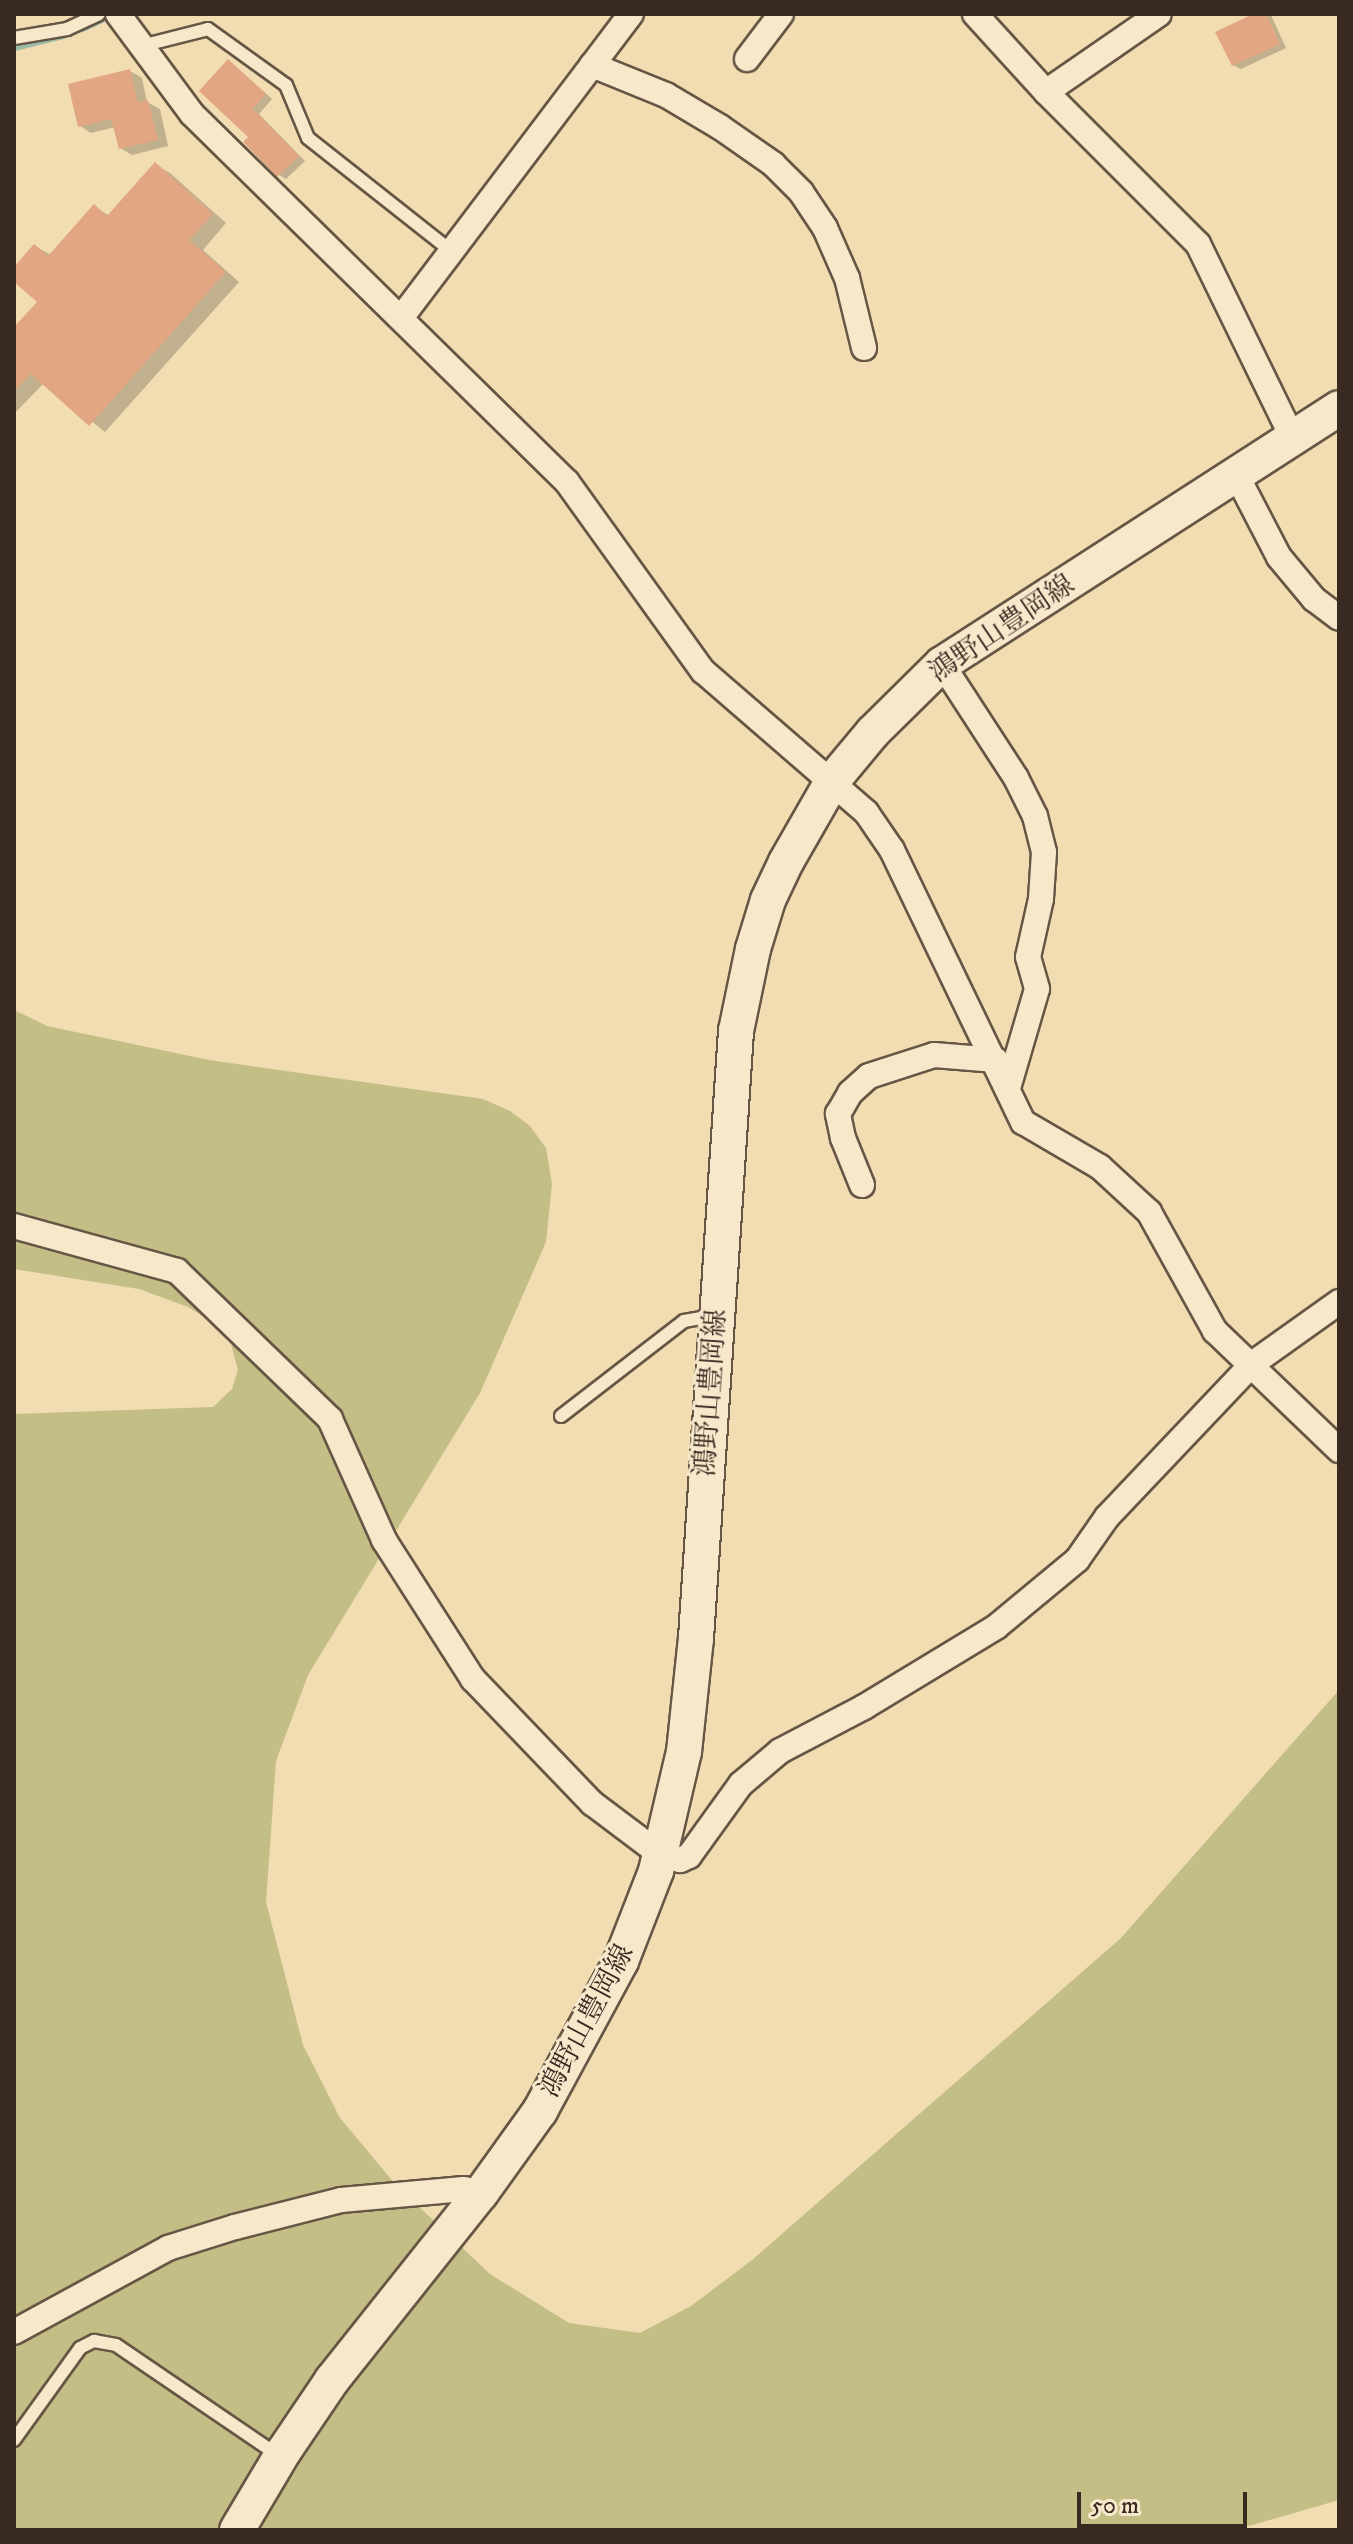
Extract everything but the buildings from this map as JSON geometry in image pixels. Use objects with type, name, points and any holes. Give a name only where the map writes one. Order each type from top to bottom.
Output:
[{"type":"main road","name":"鴻野山豊岡線","points":[[237,2530],[280,2457],[332,2380],[481,2193],[540,2111],[590,2024],[621,1961],[660,1854],[684,1752],[696,1638],[734,1060],[744,985],[768,900],[804,828],[833,780],[873,732],[942,664],[1339,408]]},
{"type":"street","points":[[118,14],[192,114],[567,482],[703,671],[833,780],[866,812],[892,850],[996,1060],[1023,1122],[1100,1167],[1149,1212],[1215,1331],[1339,1450]]},
{"type":"street","points":[[401,318],[631,14]]},
{"type":"street","points":[[747,59],[781,14]]},
{"type":"street","points":[[975,14],[1046,92],[1198,244],[1293,439]]},
{"type":"street","points":[[1046,92],[1159,14]]},
{"type":"street","points":[[592,65],[666,95],[720,127],[773,164],[801,192],[825,228],[847,278],[864,348]]},
{"type":"street","points":[[1237,476],[1279,557],[1314,599],[1339,617]]},
{"type":"street","points":[[942,664],[1016,778],[1035,816],[1044,852],[1041,899],[1028,957],[1037,989],[1008,1088]]},
{"type":"street","points":[[862,1185],[843,1138],[838,1114],[850,1093],[869,1076],[934,1055],[996,1060]]},
{"type":"street","points":[[14,1226],[177,1271],[330,1419],[384,1540],[473,1679],[592,1803],[660,1854],[680,1860],[689,1856],[741,1784],[780,1751],[864,1707],[996,1627],[1077,1560],[1107,1517],[1252,1364],[1339,1302]]},
{"type":"street","points":[[14,2332],[168,2248],[235,2227],[341,2200],[464,2189],[481,2193]]},
{"type":"lane","points":[[14,38],[67,29],[99,14]]},
{"type":"lane","points":[[141,46],[208,29],[286,85],[308,138],[451,251]]},
{"type":"lane","points":[[561,1416],[684,1321],[716,1315]]},
{"type":"lane","points":[[14,2440],[80,2348],[94,2341],[116,2345],[280,2457]]},
{"type":"shaded area","points":[[14,1010],[47,1026],[209,1060],[483,1099],[510,1111],[530,1126],[546,1148],[552,1184],[546,1242],[480,1393],[308,1675],[276,1761],[266,1902],[303,2045],[340,2118],[396,2185],[490,2274],[569,2323],[640,2333],[691,2306],[752,2260],[1121,1938],[1339,1690],[1339,2500],[1235,2530],[14,2530],[14,1414],[213,1407],[232,1389],[238,1370],[230,1340],[217,1325],[188,1307],[139,1289],[14,1269]]},
{"type":"waterway","points":[[82,28],[112,14]]},
{"type":"waterway","points":[[14,47],[63,35]]}]
